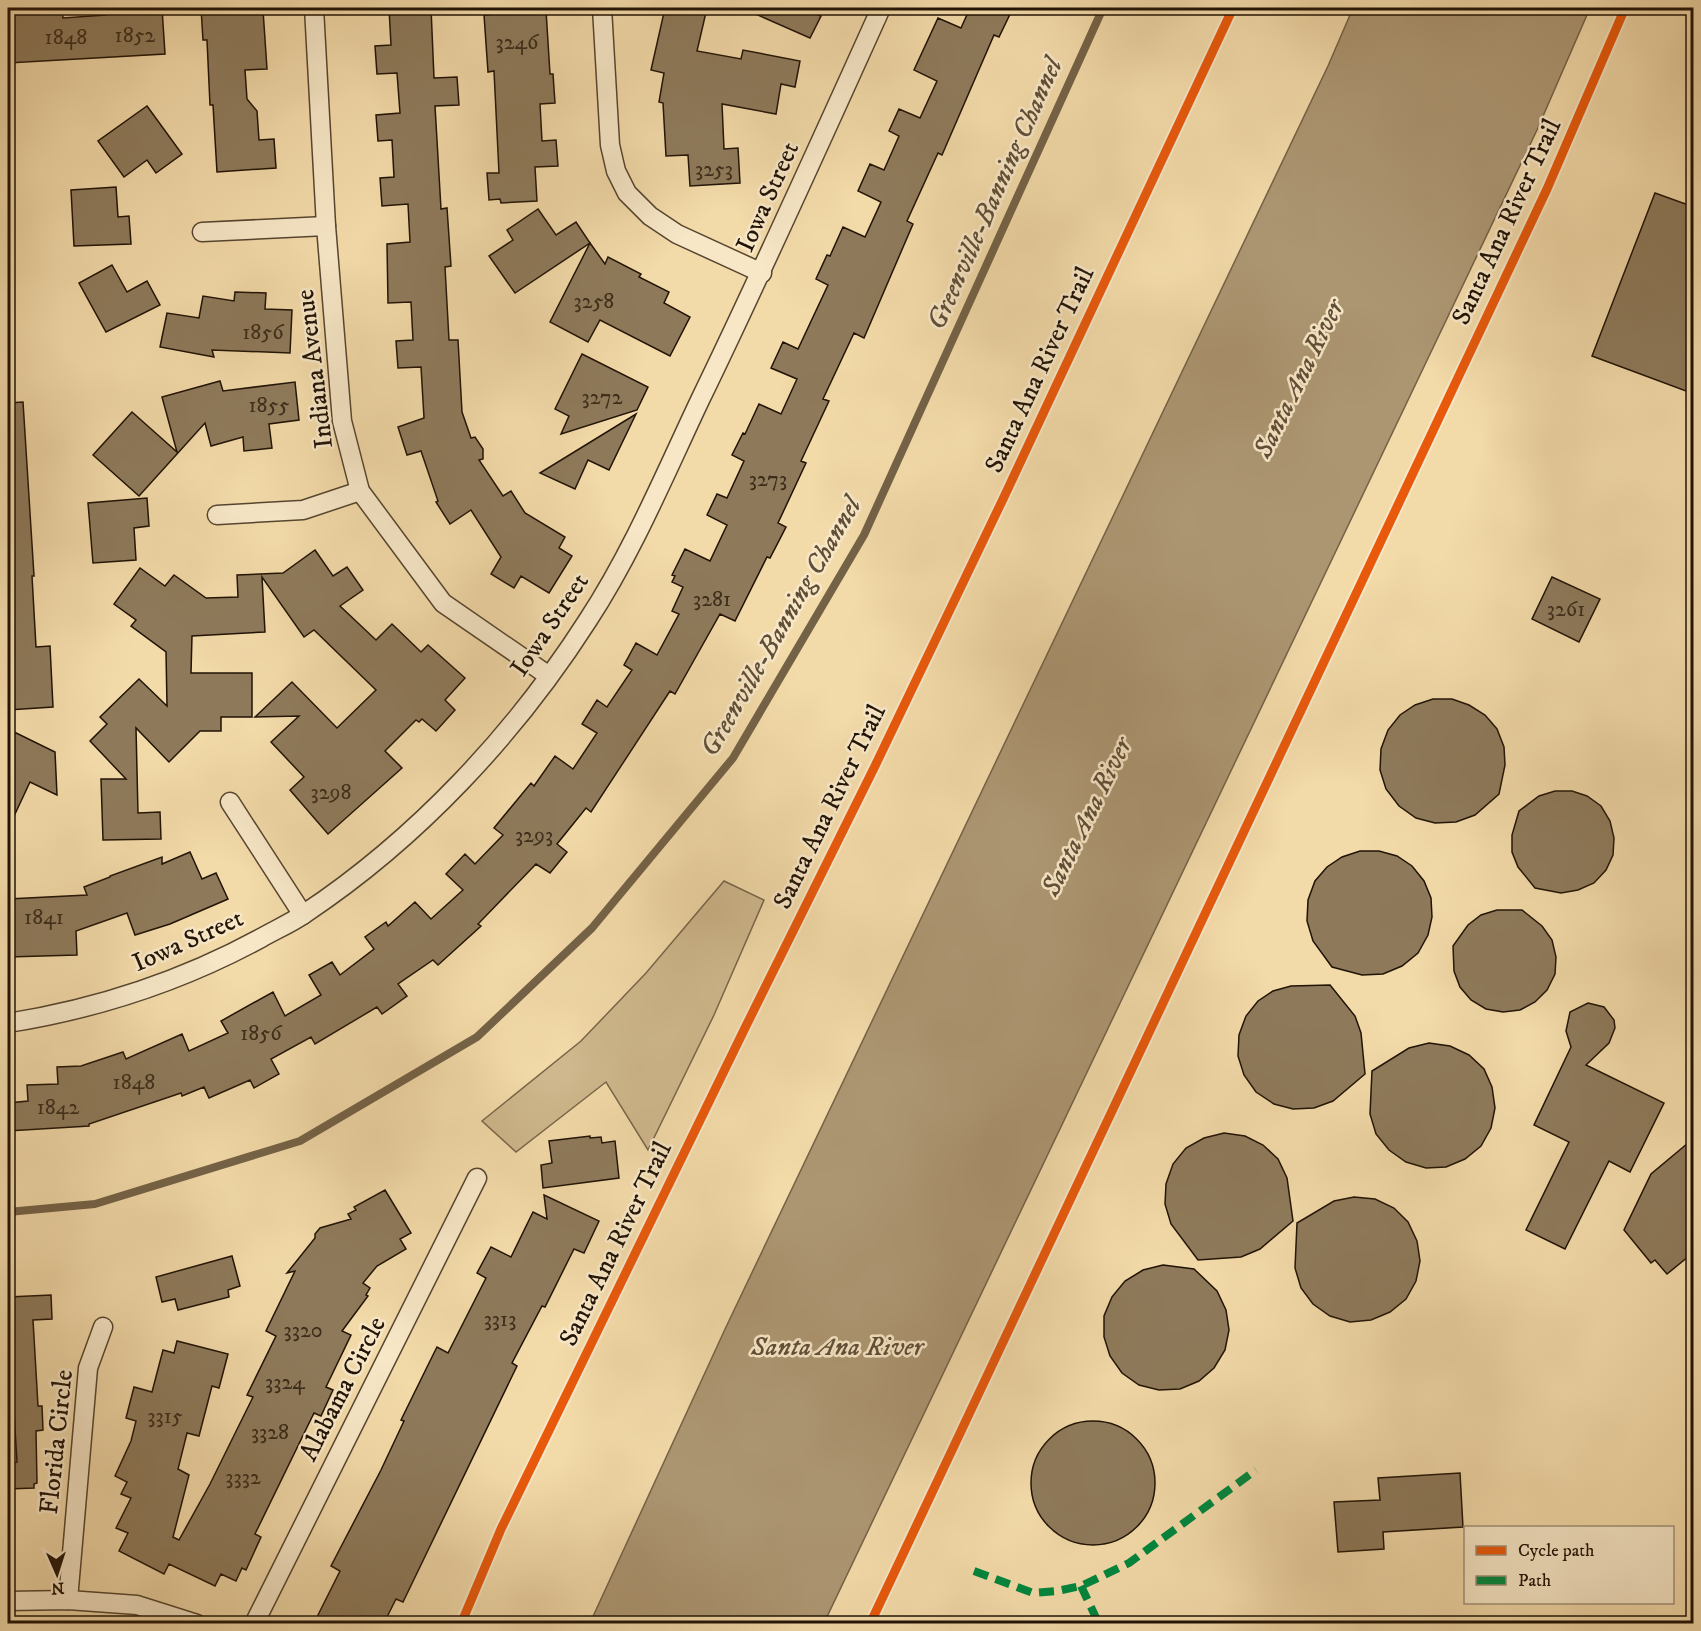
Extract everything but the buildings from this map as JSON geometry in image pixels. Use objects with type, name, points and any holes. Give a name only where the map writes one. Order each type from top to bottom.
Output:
[{"type":"street","name":"Indiana Avenue","points":[[314,8],[326,226],[342,421],[360,491],[443,603],[549,676]]},
{"type":"street","points":[[602,8],[610,145],[616,171],[627,193],[650,216],[676,234],[762,273]]},
{"type":"street","name":"Iowa Street","points":[[8,1023],[64,1013],[146,989],[213,962],[303,915],[363,871],[420,824],[488,752],[549,676],[589,619],[622,562],[762,273],[881,8]]},
{"type":"street","points":[[202,232],[326,226]]},
{"type":"street","points":[[217,515],[303,510],[360,491]]},
{"type":"street","points":[[230,802],[303,915]]},
{"type":"street","name":"Alabama Circle","points":[[254,1623],[477,1178]]},
{"type":"street","name":"Florida Circle","points":[[68,1600],[88,1368],[103,1327]]},
{"type":"street","points":[[8,1601],[68,1600],[137,1605],[197,1623]]},
{"type":"shaded area","points":[[724,881],[764,900],[714,1015],[648,1150],[606,1082],[516,1152],[482,1121],[581,1041],[646,973]]},
{"type":"water","name":"Santa Ana River","points":[[1353,8],[1590,8],[1537,130],[824,1623],[590,1623],[726,1327],[1328,66]]},
{"type":"waterway","name":"Greenville-Banning Channel","points":[[8,1212],[95,1204],[300,1141],[477,1037],[592,928],[733,758],[864,535],[1103,8]]},
{"type":"marked path","points":[[974,1571],[1033,1593],[1081,1586],[1129,1563],[1256,1470]]},
{"type":"marked path","points":[[1081,1586],[1099,1624]]},
{"type":"cycle path","name":"Santa Ana River Trail","points":[[461,1624],[501,1529],[875,766],[1233,8]]},
{"type":"cycle path","name":"Santa Ana River Trail","points":[[870,1624],[1547,189],[1625,8]]}]
